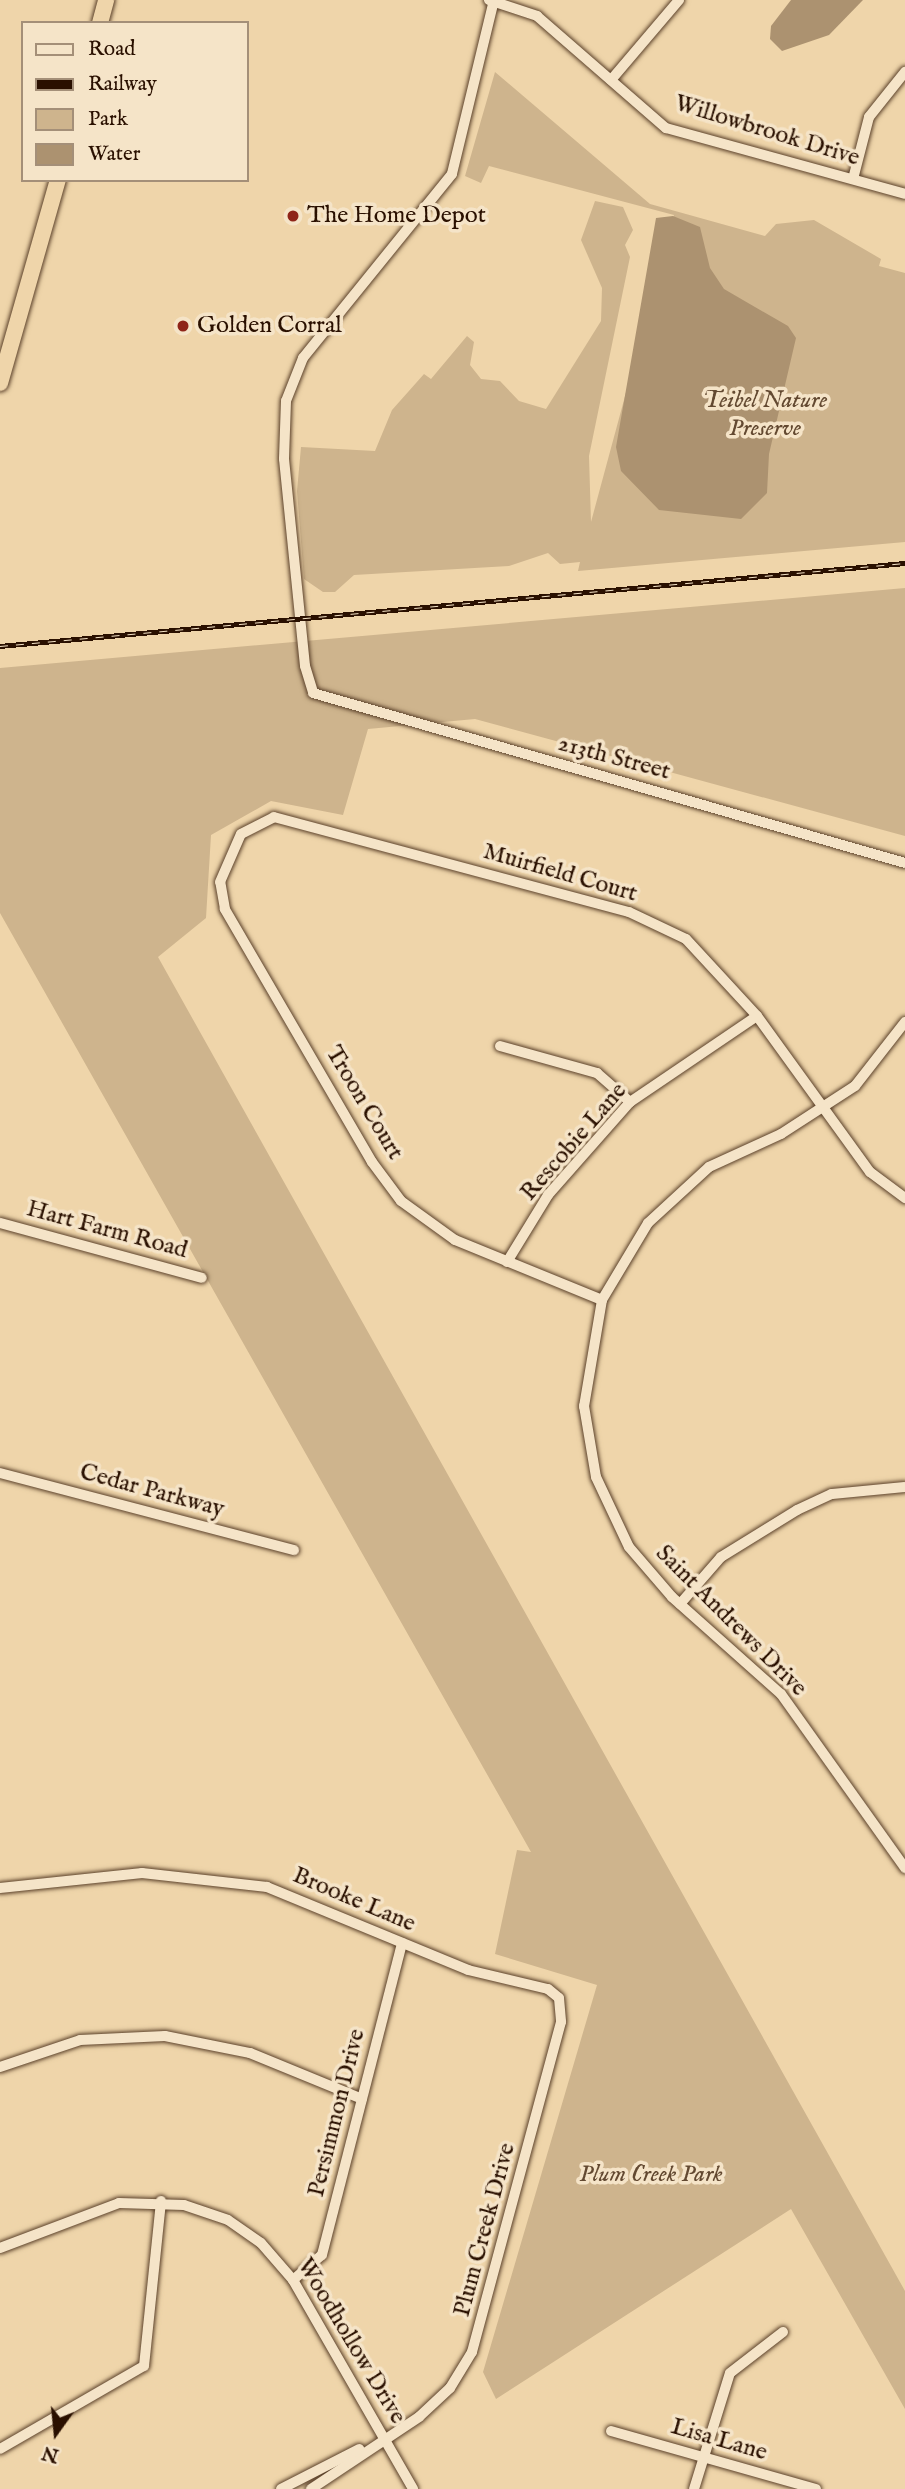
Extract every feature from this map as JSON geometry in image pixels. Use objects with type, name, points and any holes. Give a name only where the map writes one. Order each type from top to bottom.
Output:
[{"type":"highway","points":[[101,21],[106,0]]},
{"type":"highway","points":[[0,383],[57,182]]},
{"type":"street","name":"Willowbrook Drive","points":[[492,0],[537,16],[666,128],[905,194]]},
{"type":"street","name":"213th Street","points":[[492,0],[452,174],[303,358],[286,401],[284,459],[305,666],[313,693],[905,863]]},
{"type":"street","points":[[611,80],[679,0]]},
{"type":"street","points":[[853,179],[869,117],[905,72]]},
{"type":"street","name":"Muirfield Court","points":[[250,830],[274,817],[629,912],[686,939],[757,1016],[870,1172],[905,1198]]},
{"type":"street","name":"Troon Court","points":[[250,830],[230,848],[220,881],[225,909],[372,1162],[427,1222],[506,1262],[601,1300]]},
{"type":"street","name":"Rescobie Lane","points":[[506,1262],[548,1195],[630,1102],[757,1016]]},
{"type":"street","name":"Saint Andrews Drive","points":[[905,1022],[874,1067],[824,1110],[709,1167],[648,1223],[601,1300],[584,1381],[593,1466],[622,1537],[680,1604],[781,1694],[905,1868]]},
{"type":"street","points":[[500,1046],[597,1073],[630,1102]]},
{"type":"street","name":"Hart Farm Road","points":[[0,1223],[202,1278]]},
{"type":"street","name":"Cedar Parkway","points":[[0,1473],[294,1550]]},
{"type":"street","points":[[680,1604],[722,1557],[797,1510],[831,1494],[905,1487]]},
{"type":"street","name":"Brooke Lane","points":[[0,1888],[128,1874],[223,1879],[308,1900],[402,1943],[559,1998]]},
{"type":"street","name":"Persimmon Drive","points":[[293,2280],[322,2255],[402,1943]]},
{"type":"street","name":"Plum Creek Drive","points":[[311,2489],[450,2388],[472,2351],[563,2012],[559,1998]]},
{"type":"street","points":[[0,2067],[80,2040],[165,2036],[250,2053],[362,2099]]},
{"type":"street","points":[[0,2449],[144,2366],[161,2201]]},
{"type":"street","name":"Woodhollow Drive","points":[[0,2248],[71,2216],[119,2203],[161,2201],[228,2220],[261,2244],[293,2280],[413,2489]]},
{"type":"street","points":[[694,2489],[730,2373],[783,2332]]},
{"type":"street","name":"Lisa Lane","points":[[611,2431],[816,2489]]},
{"type":"street","name":"Plum Creek Drive","points":[[281,2489],[384,2438]]},
{"type":"green space","name":"Teibel Nature Preserve","points":[[495,72],[650,204],[765,236],[776,224],[814,220],[881,259],[879,266],[905,273],[905,542],[578,571],[580,562],[560,564],[548,553],[509,566],[354,575],[335,592],[323,592],[304,579],[297,491],[301,447],[375,451],[392,410],[424,374],[431,379],[467,336],[474,342],[470,365],[481,379],[500,381],[519,401],[546,409],[601,321],[602,288],[581,240],[595,201],[623,207],[633,230],[625,245],[630,257],[589,456],[591,522],[674,215],[489,166],[481,183],[465,176]]},
{"type":"green space","name":"Plum Creek Park","points":[[905,588],[905,836],[475,719],[368,729],[343,815],[271,801],[211,835],[206,918],[158,957],[905,2291],[905,2409],[791,2209],[496,2399],[483,2372],[597,1985],[495,1954],[517,1850],[531,1852],[0,913],[0,668]]},
{"type":"water","points":[[791,0],[863,0],[829,35],[782,51],[770,39],[771,26]]},
{"type":"water","points":[[673,216],[700,227],[710,268],[724,289],[788,326],[796,338],[769,454],[767,493],[741,519],[659,510],[621,471],[616,447],[656,218]]},
{"type":"railway","points":[[0,646],[905,563]]},
{"type":"place","name":"The Home Depot","points":[[293,216]]},
{"type":"place","name":"Golden Corral","points":[[183,326]]}]
